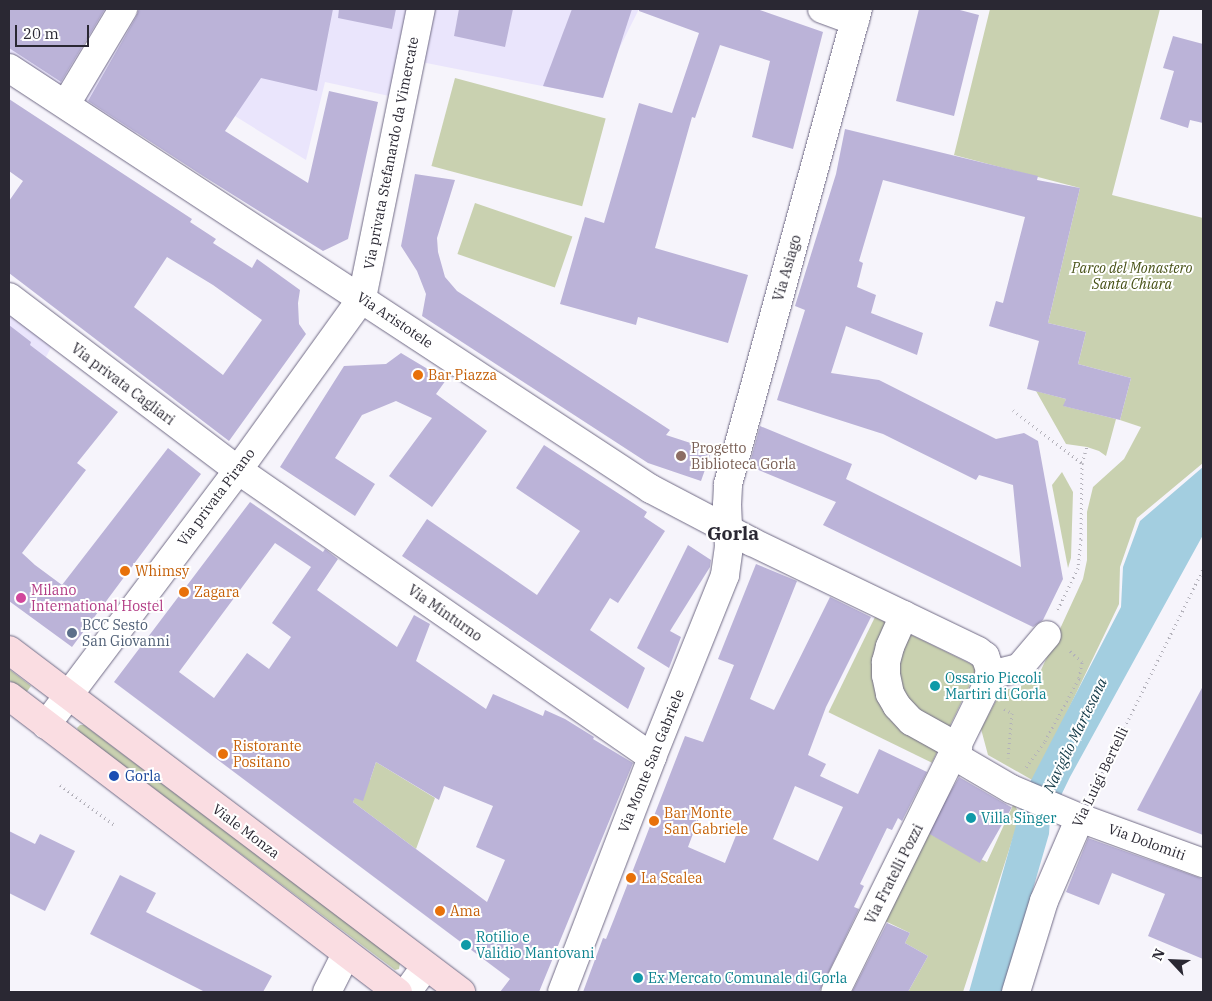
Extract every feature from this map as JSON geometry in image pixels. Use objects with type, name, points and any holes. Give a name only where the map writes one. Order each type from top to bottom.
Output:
[{"type":"main road","name":"Viale Monza","points":[[9,650],[461,992]]},
{"type":"main road","points":[[9,696],[398,992]]},
{"type":"street","points":[[66,104],[123,9]]},
{"type":"street","name":"Via privata Stefanardo da Vimercate","points":[[362,298],[421,9]]},
{"type":"street","points":[[822,9],[856,15]]},
{"type":"street","name":"Via Asiago","points":[[728,529],[727,495],[730,474],[856,15]]},
{"type":"street","name":"Via Aristotele","points":[[9,68],[651,489],[728,529],[978,650],[988,661],[986,686]]},
{"type":"street","name":"Via privata Cagliari","points":[[9,297],[238,470]]},
{"type":"street","name":"Via privata Pirano","points":[[68,695],[238,470],[362,298]]},
{"type":"street","name":"Via Minturno","points":[[238,470],[652,757]]},
{"type":"street","name":"Via Monte San Gabriele","points":[[562,992],[652,757],[722,584],[729,547],[728,529]]},
{"type":"street","name":"Via Dolomiti","points":[[894,610],[890,647],[886,662],[886,675],[890,694],[897,706],[911,721],[955,751],[1020,781],[1072,814],[1203,863]]},
{"type":"street","points":[[986,686],[1019,668],[1045,637]]},
{"type":"street","name":"Via Fratelli Pozzi","points":[[835,992],[986,686]]},
{"type":"street","points":[[46,725],[68,695]]},
{"type":"street","name":"Via Luigi Bertelli","points":[[1016,992],[1072,814]]},
{"type":"street","points":[[327,992],[346,954]]},
{"type":"street","points":[[407,992],[426,966]]},
{"type":"path","points":[[1013,410],[1082,464]]},
{"type":"path","points":[[1020,781],[1045,741],[1082,668],[1082,662],[1071,651],[1045,637],[1078,568],[1081,540],[1082,464],[1086,447]]},
{"type":"path","name":"Via Luigi Bertelli","points":[[1072,814],[1203,569]]},
{"type":"path","points":[[986,686],[1012,713],[1008,759]]},
{"type":"path","points":[[60,785],[116,826]]},
{"type":"shaded area","points":[[9,9],[639,9],[617,53],[603,98],[411,60],[403,99],[325,82],[306,160],[170,76],[129,145],[9,68]]},
{"type":"shaded area","points":[[9,297],[58,334],[46,357],[9,408]]},
{"type":"green space","name":"Parco del Monastero Santa Chiara","points":[[990,9],[1160,9],[1112,195],[1203,218],[1203,463],[1137,518],[1120,567],[1119,604],[1034,781],[988,755],[981,729],[1001,691],[1024,685],[1041,670],[1083,579],[1087,560],[1087,512],[1093,487],[1124,459],[1141,427],[1120,420],[1131,378],[1078,364],[1086,332],[1048,323],[1080,188],[954,155]]},
{"type":"green space","points":[[455,78],[606,118],[582,206],[431,166]]},
{"type":"green space","points":[[475,203],[572,237],[555,288],[457,254]]},
{"type":"green space","points":[[1036,391],[1066,399],[1064,406],[1116,419],[1106,456],[1099,451],[1087,447],[1066,444]]},
{"type":"green space","points":[[1062,472],[1073,492],[1071,558],[1068,568],[1052,485]]},
{"type":"green space","points":[[875,617],[978,667],[932,763],[829,712]]},
{"type":"green space","points":[[9,669],[31,686],[26,693],[9,680]]},
{"type":"green space","points":[[80,725],[84,725],[400,963],[399,969],[395,970],[79,732],[77,728]]},
{"type":"green space","points":[[376,762],[435,798],[416,849],[353,802],[363,776],[370,780]]},
{"type":"green space","points":[[1014,803],[1020,816],[963,992],[908,992],[928,956],[905,943],[910,933],[885,921],[928,833],[987,862]]},
{"type":"water","name":"Naviglio Martesana","points":[[1203,467],[1203,535],[1070,777],[1050,818],[1049,834],[1003,992],[969,992],[1026,790],[1121,607],[1123,567],[1140,521]]},
{"type":"building","points":[[9,9],[105,9],[61,82],[9,48]]},
{"type":"building","points":[[139,9],[333,9],[317,91],[261,78],[225,131],[308,183],[329,91],[378,102],[348,239],[323,251],[88,101]]},
{"type":"building","points":[[339,9],[396,9],[392,29],[338,18]]},
{"type":"building","points":[[459,9],[513,9],[505,47],[454,36]]},
{"type":"building","points":[[572,9],[632,9],[603,98],[543,86]]},
{"type":"building","points":[[639,9],[757,9],[823,32],[793,149],[752,137],[770,61],[720,45],[695,118],[692,117],[655,248],[748,275],[728,343],[638,317],[636,325],[560,304],[585,217],[604,223],[639,103],[672,113],[699,33],[639,11]]},
{"type":"building","points":[[919,9],[956,9],[979,15],[954,116],[896,101]]},
{"type":"building","points":[[1173,36],[1203,44],[1203,123],[1190,120],[1188,128],[1160,119],[1174,71],[1163,68]]},
{"type":"building","points":[[9,99],[192,219],[190,222],[216,239],[213,243],[252,268],[257,259],[300,290],[298,303],[299,324],[306,334],[229,441],[9,273],[9,201],[23,181],[9,171]],"holes":[[[167,257],[213,285],[262,320],[223,375],[134,307]]]},
{"type":"building","points":[[845,129],[1038,176],[1037,180],[1080,188],[1048,323],[1086,332],[1078,364],[1131,378],[1120,420],[1063,406],[1066,399],[1027,389],[1039,341],[989,326],[996,301],[1003,303],[1025,217],[883,180],[859,261],[863,263],[857,287],[876,295],[871,313],[923,333],[917,355],[846,326],[831,373],[879,380],[996,439],[1024,433],[1038,441],[1063,579],[1043,620],[1033,627],[823,525],[836,502],[749,466],[760,426],[852,464],[846,479],[1021,567],[1013,485],[979,475],[976,480],[883,434],[777,400],[805,310],[795,306],[836,174]]},
{"type":"building","points":[[415,174],[455,180],[437,238],[438,252],[445,277],[457,291],[670,430],[666,435],[712,450],[701,481],[648,463],[422,316],[426,294],[417,271],[401,246]]},
{"type":"building","points":[[9,325],[31,342],[30,345],[118,412],[77,463],[86,470],[22,553],[35,565],[62,585],[168,448],[201,474],[72,647],[9,601]]},
{"type":"building","points":[[401,353],[446,380],[436,394],[487,431],[432,507],[389,476],[432,418],[396,401],[362,415],[335,458],[375,484],[355,516],[280,467],[344,366],[386,364]]},
{"type":"building","points":[[544,445],[647,512],[644,517],[665,531],[618,603],[610,598],[590,630],[645,668],[628,709],[402,556],[427,519],[537,595],[580,531],[516,488]]},
{"type":"building","points":[[250,502],[323,552],[325,549],[338,559],[317,590],[397,647],[414,615],[430,624],[416,661],[486,709],[493,694],[543,716],[545,710],[565,719],[594,737],[593,739],[633,763],[539,992],[500,992],[510,979],[114,682]],"holes":[[[275,543],[311,567],[272,623],[291,637],[269,669],[247,653],[214,698],[179,672]],[[376,762],[439,800],[444,786],[493,806],[476,847],[505,860],[487,902],[353,802],[355,798],[363,801]]]},
{"type":"building","points":[[688,545],[711,560],[710,567],[670,631],[681,637],[669,668],[637,648]]},
{"type":"building","points":[[756,564],[797,581],[750,699],[774,710],[830,597],[871,617],[826,707],[808,755],[826,764],[820,776],[858,794],[879,749],[927,772],[902,821],[898,818],[892,830],[887,828],[860,884],[864,886],[854,907],[859,909],[819,992],[583,992],[603,938],[606,939],[614,919],[685,736],[703,742],[734,665],[718,659]],"holes":[[[795,786],[843,807],[818,861],[773,839]],[[702,810],[741,823],[725,863],[688,847]]]},
{"type":"building","points":[[1203,686],[1203,835],[1137,810]]},
{"type":"building","name":"Villa Singer","points":[[959,777],[1012,808],[980,863],[927,832]]},
{"type":"building","points":[[9,831],[35,844],[40,834],[75,851],[45,911],[9,893]]},
{"type":"building","points":[[1088,838],[1203,879],[1203,959],[1148,936],[1165,894],[1112,873],[1099,905],[1066,892]]},
{"type":"building","points":[[120,875],[156,893],[146,912],[272,976],[263,992],[205,992],[90,934]]},
{"type":"building","points":[[887,923],[910,933],[905,943],[928,956],[908,992],[852,992]]},
{"type":"place","name":"Bar Piazza","points":[[418,375]]},
{"type":"place","name":"Progetto Biblioteca Gorla","points":[[681,456]]},
{"type":"place","name":"Whimsy","points":[[125,571]]},
{"type":"place","name":"Zagara","points":[[184,592]]},
{"type":"place","name":"Milano International Hostel","points":[[21,598]]},
{"type":"place","name":"BCC Sesto San Giovanni","points":[[72,633]]},
{"type":"place","name":"Ossario Piccoli Martiri di Gorla","points":[[935,686]]},
{"type":"place","name":"Ristorante Positano","points":[[223,754]]},
{"type":"place","name":"Gorla","points":[[114,776]]},
{"type":"place","name":"Villa Singer","points":[[971,818]]},
{"type":"place","name":"Bar Monte San Gabriele","points":[[654,821]]},
{"type":"place","name":"La Scalea","points":[[631,878]]},
{"type":"place","name":"Ama","points":[[440,911]]},
{"type":"place","name":"Rotilio e Validio Mantovani","points":[[466,945]]},
{"type":"place","name":"Ex Mercato Comunale di Gorla","points":[[638,978]]},
{"type":"district","name":"Gorla","points":[[733,534]]}]
